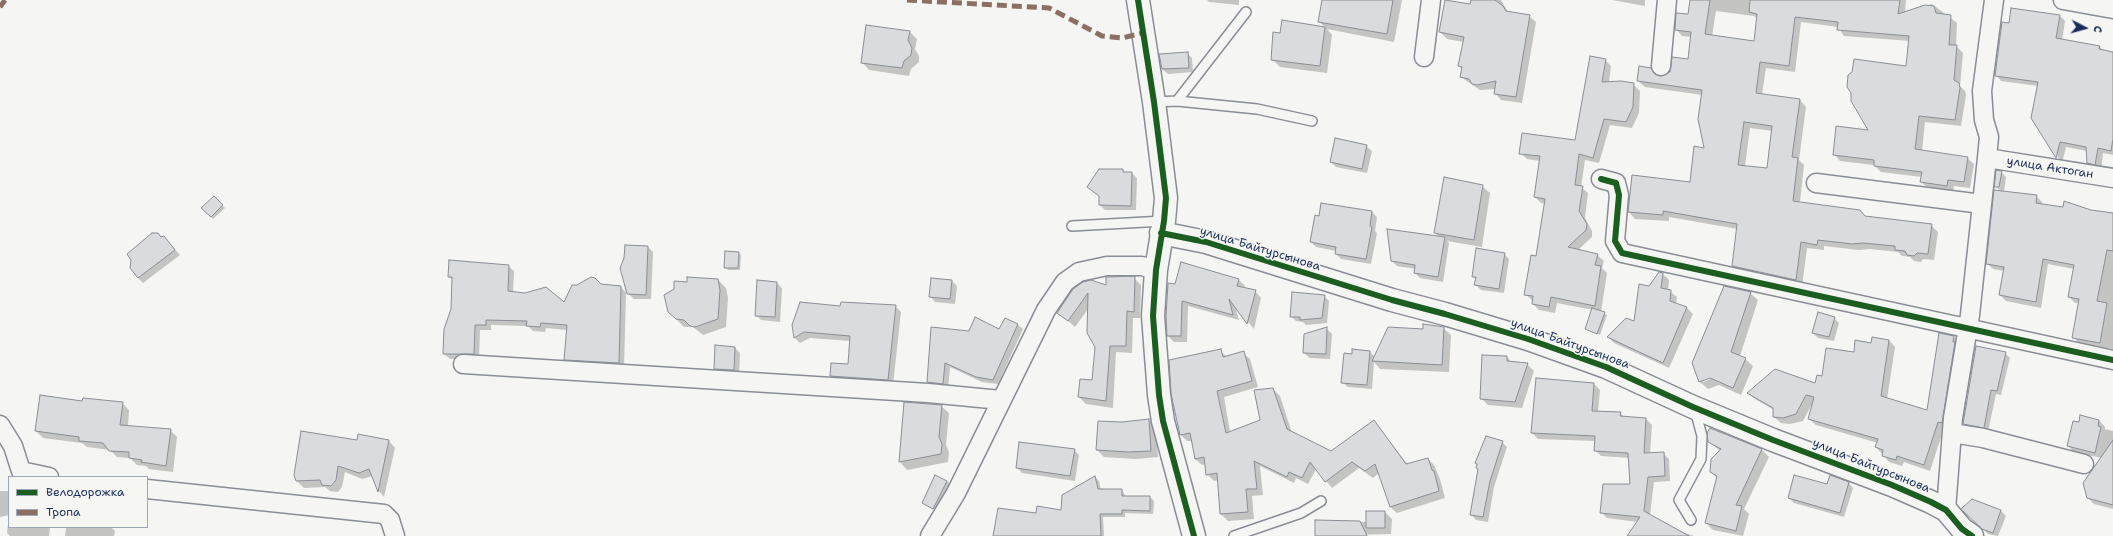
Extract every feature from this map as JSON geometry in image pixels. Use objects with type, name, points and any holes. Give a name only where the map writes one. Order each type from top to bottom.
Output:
[{"type":"street","points":[[1138,0],[1154,102],[1166,198],[1156,270],[1153,316],[1159,395],[1163,421],[1194,536]]},
{"type":"street","points":[[1424,57],[1430,0]]},
{"type":"street","points":[[1661,66],[1667,0]]},
{"type":"street","points":[[1946,510],[1952,434],[1968,328],[1989,137],[1984,120],[1982,92],[1994,0]]},
{"type":"street","points":[[2063,0],[2113,9]]},
{"type":"street","name":"улица Актоган","points":[[1987,158],[2113,178]]},
{"type":"street","points":[[1601,179],[1616,183],[1620,195],[1615,241],[1622,253],[2113,360]]},
{"type":"street","points":[[1816,183],[1982,204]]},
{"type":"street","name":"улица Байтурсынова","points":[[1163,227],[1206,242],[1392,300],[1528,339],[1606,367],[1773,440],[1892,485],[1946,510],[1962,529],[1972,536]]},
{"type":"street","points":[[930,536],[956,493],[1046,310],[1065,282],[1079,272],[1107,266],[1142,266],[1156,270]]},
{"type":"street","points":[[463,364],[928,393],[1001,400]]},
{"type":"street","points":[[0,425],[13,446],[21,471],[44,476]]},
{"type":"street","points":[[1952,434],[1983,438],[2084,464]]},
{"type":"street","points":[[148,489],[384,514],[390,520],[395,536]]},
{"type":"lane","points":[[1177,101],[1246,12]]},
{"type":"lane","points":[[1154,102],[1177,101],[1257,109],[1312,121]]},
{"type":"lane","points":[[1072,226],[1163,227]]},
{"type":"lane","points":[[1691,520],[1679,500],[1701,459],[1702,436],[1698,416],[1693,406]]},
{"type":"lane","points":[[1234,536],[1301,513],[1321,500]]},
{"type":"building","points":[[1322,0],[1393,0],[1387,34],[1318,22]]},
{"type":"building","points":[[1445,0],[1470,4],[1471,0],[1495,0],[1503,6],[1506,11],[1530,15],[1516,97],[1494,94],[1496,81],[1477,85],[1472,84],[1469,79],[1460,77],[1462,67],[1458,66],[1464,37],[1439,32]]},
{"type":"building","points":[[1690,0],[1710,0],[1705,34],[1754,41],[1757,14],[1749,12],[1750,0],[1900,0],[1898,14],[1925,5],[1934,6],[1936,13],[1951,15],[1949,45],[1957,45],[1954,80],[1959,83],[1960,88],[1955,120],[1919,116],[1915,149],[1968,157],[1964,182],[1948,180],[1947,186],[1920,182],[1922,172],[1874,166],[1874,160],[1833,155],[1836,126],[1868,130],[1851,101],[1851,93],[1847,87],[1848,75],[1852,72],[1854,59],[1906,66],[1909,36],[1837,30],[1838,22],[1795,17],[1789,66],[1760,62],[1756,93],[1800,99],[1792,157],[1798,158],[1793,201],[1860,210],[1865,216],[1932,224],[1928,254],[1917,253],[1914,256],[1907,255],[1905,251],[1895,250],[1895,246],[1863,243],[1852,244],[1818,240],[1817,245],[1801,242],[1796,280],[1732,266],[1737,224],[1663,211],[1663,215],[1628,212],[1632,175],[1690,182],[1694,146],[1704,148],[1698,119],[1702,90],[1637,81],[1639,66],[1651,68],[1655,74],[1660,76],[1670,72],[1672,57],[1688,59],[1691,32],[1675,30],[1676,13],[1688,14]],"holes":[[[1744,122],[1772,126],[1767,168],[1738,165]]]},
{"type":"building","points":[[2011,8],[2060,15],[2056,38],[2100,46],[2099,49],[2113,52],[2113,139],[2111,151],[2098,148],[2095,165],[2087,163],[2086,147],[2060,142],[2056,158],[2031,118],[2038,82],[1995,76],[2002,22],[2009,23]]},
{"type":"building","points":[[1282,20],[1325,27],[1320,66],[1271,60],[1273,32],[1280,33]]},
{"type":"building","points":[[866,25],[910,31],[908,40],[912,48],[911,55],[904,61],[902,68],[861,63]]},
{"type":"building","points":[[1188,52],[1189,68],[1162,69],[1159,54]]},
{"type":"building","points":[[1590,56],[1606,59],[1602,82],[1621,81],[1634,83],[1633,107],[1626,122],[1604,119],[1593,158],[1579,154],[1575,185],[1583,186],[1579,211],[1587,224],[1586,230],[1568,247],[1598,254],[1595,265],[1601,266],[1595,306],[1551,297],[1549,307],[1532,304],[1533,296],[1524,295],[1531,255],[1536,256],[1545,199],[1534,197],[1540,156],[1519,154],[1522,133],[1575,140]]},
{"type":"building","points":[[1335,138],[1367,145],[1362,169],[1330,162]]},
{"type":"building","points":[[1099,169],[1123,169],[1123,172],[1132,172],[1131,206],[1099,205],[1099,196],[1087,187]]},
{"type":"building","points":[[1996,170],[2002,171],[1999,187],[1994,187]]},
{"type":"building","points":[[1444,177],[1483,185],[1474,240],[1434,233]]},
{"type":"building","points":[[1994,190],[2037,195],[2036,203],[2063,207],[2064,201],[2091,210],[2113,213],[2113,251],[2107,250],[2097,301],[2107,303],[2100,343],[2072,338],[2079,299],[2068,297],[2074,265],[2043,259],[2036,302],[1999,295],[2004,267],[1986,264]]},
{"type":"building","points":[[214,196],[223,205],[211,217],[201,208]]},
{"type":"building","points":[[1321,203],[1372,211],[1370,226],[1372,227],[1366,259],[1335,254],[1336,247],[1310,242],[1315,215],[1319,216]]},
{"type":"building","points":[[1387,229],[1445,237],[1438,277],[1414,273],[1415,265],[1391,261]]},
{"type":"building","points":[[152,233],[158,233],[161,237],[164,236],[175,250],[138,278],[130,268],[131,260],[127,254]]},
{"type":"building","points":[[625,245],[648,246],[646,295],[627,294],[620,268],[624,258]]},
{"type":"building","points":[[1476,248],[1505,253],[1499,289],[1474,285],[1476,277],[1472,277]]},
{"type":"building","points":[[725,251],[739,252],[738,268],[724,268]]},
{"type":"building","points":[[449,260],[509,265],[508,291],[525,293],[546,287],[564,302],[572,285],[577,285],[591,277],[595,278],[601,284],[621,286],[619,363],[564,360],[567,325],[541,323],[540,327],[526,326],[527,321],[486,320],[486,325],[475,325],[474,354],[443,354],[444,329],[451,309],[452,277],[448,277]]},
{"type":"building","points":[[1181,262],[1239,279],[1237,286],[1256,290],[1247,324],[1229,299],[1233,315],[1182,301],[1181,336],[1167,336],[1166,316],[1168,283],[1175,284]]},
{"type":"building","points":[[1659,272],[1663,273],[1661,288],[1671,290],[1670,301],[1687,307],[1663,363],[1607,337],[1626,318],[1634,321],[1639,284],[1649,286]]},
{"type":"building","points":[[1135,276],[1134,312],[1127,311],[1126,346],[1110,346],[1106,401],[1078,397],[1080,379],[1092,380],[1095,347],[1087,333],[1088,293],[1068,321],[1057,313],[1073,289],[1083,282],[1091,280],[1106,285],[1106,277]]},
{"type":"building","points":[[687,277],[718,279],[720,290],[718,319],[695,327],[690,326],[684,320],[676,319],[668,312],[664,295],[674,289],[674,281],[687,282]]},
{"type":"building","points":[[931,278],[952,280],[950,299],[929,297]]},
{"type":"building","points":[[757,280],[777,282],[775,317],[755,316]]},
{"type":"building","points":[[1724,286],[1751,292],[1731,352],[1746,358],[1733,388],[1710,378],[1699,382],[1692,363]]},
{"type":"building","points":[[1292,292],[1325,295],[1322,318],[1300,320],[1300,317],[1290,317]]},
{"type":"building","points":[[800,302],[840,306],[841,302],[896,305],[888,380],[830,376],[831,363],[848,364],[850,336],[804,332],[794,338],[792,325]]},
{"type":"building","points":[[1592,308],[1605,312],[1597,334],[1585,329]]},
{"type":"building","points":[[1818,312],[1835,317],[1829,337],[1812,333]]},
{"type":"building","points":[[975,317],[999,329],[1005,318],[1018,324],[993,380],[976,377],[945,363],[943,384],[927,382],[931,327],[969,331]]},
{"type":"building","points":[[1423,324],[1444,327],[1442,365],[1372,361],[1388,327],[1423,329]]},
{"type":"building","points":[[1327,327],[1326,354],[1303,353],[1304,334]]},
{"type":"building","points":[[1939,333],[1954,336],[1953,342],[1955,342],[1942,423],[1938,422],[1924,465],[1897,456],[1896,460],[1882,456],[1883,450],[1875,447],[1878,439],[1808,419],[1814,397],[1806,395],[1796,414],[1783,418],[1773,417],[1773,408],[1747,393],[1775,369],[1815,383],[1817,375],[1822,376],[1826,348],[1854,352],[1855,340],[1871,343],[1872,337],[1889,340],[1881,396],[1927,410]]},
{"type":"building","points":[[715,345],[735,347],[734,370],[714,369]]},
{"type":"building","points":[[1976,346],[2006,352],[1997,391],[1991,390],[1984,428],[1963,424]]},
{"type":"building","points":[[1221,349],[1223,357],[1244,351],[1252,381],[1217,391],[1226,433],[1260,420],[1254,390],[1273,388],[1287,429],[1331,451],[1374,420],[1406,464],[1428,458],[1432,470],[1434,471],[1439,491],[1390,507],[1375,464],[1365,471],[1352,462],[1325,482],[1310,462],[1302,478],[1289,472],[1287,477],[1254,461],[1257,489],[1246,489],[1248,512],[1220,514],[1217,473],[1206,475],[1204,457],[1195,459],[1190,433],[1180,435],[1171,394],[1169,360]]},
{"type":"building","points":[[1352,349],[1370,351],[1367,385],[1341,383],[1344,353],[1352,354]]},
{"type":"building","points":[[1482,355],[1507,356],[1507,361],[1528,363],[1515,402],[1480,399]]},
{"type":"building","points":[[1536,378],[1594,383],[1592,411],[1621,412],[1620,416],[1646,418],[1644,453],[1664,452],[1665,476],[1648,477],[1644,511],[1689,536],[1627,536],[1640,517],[1600,513],[1603,484],[1630,484],[1628,453],[1594,451],[1595,436],[1531,433]]},
{"type":"building","points":[[40,395],[82,401],[83,398],[123,402],[120,425],[171,429],[166,466],[141,462],[142,460],[129,458],[129,452],[109,451],[103,443],[79,441],[79,437],[35,431]]},
{"type":"building","points":[[904,402],[942,405],[939,437],[942,444],[941,454],[899,462]]},
{"type":"building","points":[[2080,415],[2099,420],[2098,426],[2101,427],[2095,453],[2067,446],[2073,421],[2079,422]]},
{"type":"building","points":[[1149,419],[1151,451],[1128,452],[1096,450],[1098,421],[1122,422]]},
{"type":"building","points":[[1710,428],[1762,449],[1736,505],[1742,506],[1736,531],[1705,523],[1717,476],[1710,472],[1711,459],[1721,449],[1708,442],[1707,433]]},
{"type":"building","points":[[301,431],[357,440],[358,434],[389,440],[378,492],[369,469],[359,473],[338,466],[336,480],[331,486],[322,485],[320,480],[296,481],[294,475]]},
{"type":"building","points":[[1486,436],[1503,441],[1490,481],[1483,517],[1470,515],[1478,469],[1476,468],[1477,464],[1475,463]]},
{"type":"building","points":[[2113,440],[2113,505],[2087,498],[2083,483]]},
{"type":"building","points":[[1019,442],[1075,449],[1070,476],[1016,468]]},
{"type":"building","points":[[935,475],[947,481],[933,509],[922,503]]},
{"type":"building","points":[[1794,475],[1827,484],[1830,475],[1849,482],[1840,513],[1788,498]]},
{"type":"building","points":[[1095,476],[1098,489],[1122,489],[1122,496],[1150,496],[1150,511],[1122,510],[1122,514],[1100,514],[1101,536],[993,536],[998,508],[1036,513],[1037,506],[1061,510],[1062,495]]},
{"type":"building","points":[[1972,499],[2001,510],[1993,533],[1982,529],[1961,509]]},
{"type":"building","points":[[1366,511],[1385,511],[1385,528],[1366,528]]},
{"type":"building","points":[[1315,520],[1360,521],[1367,536],[1315,536]]},
{"type":"marked path","points":[[0,7],[5,0]]},
{"type":"marked path","points":[[907,0],[1049,8],[1102,36],[1122,38],[1143,33]]},
{"type":"cycle path","points":[[1138,0],[1154,102],[1166,198],[1156,270],[1153,316],[1159,395],[1163,421],[1194,536]]},
{"type":"cycle path","points":[[1601,179],[1616,183],[1619,195],[1615,241],[1622,253],[2113,360]]},
{"type":"cycle path","points":[[1161,233],[1206,242],[1392,300],[1528,339],[1606,367],[1693,407],[1773,440],[1892,485],[1931,502],[1946,510],[1962,529],[1972,536]]}]
